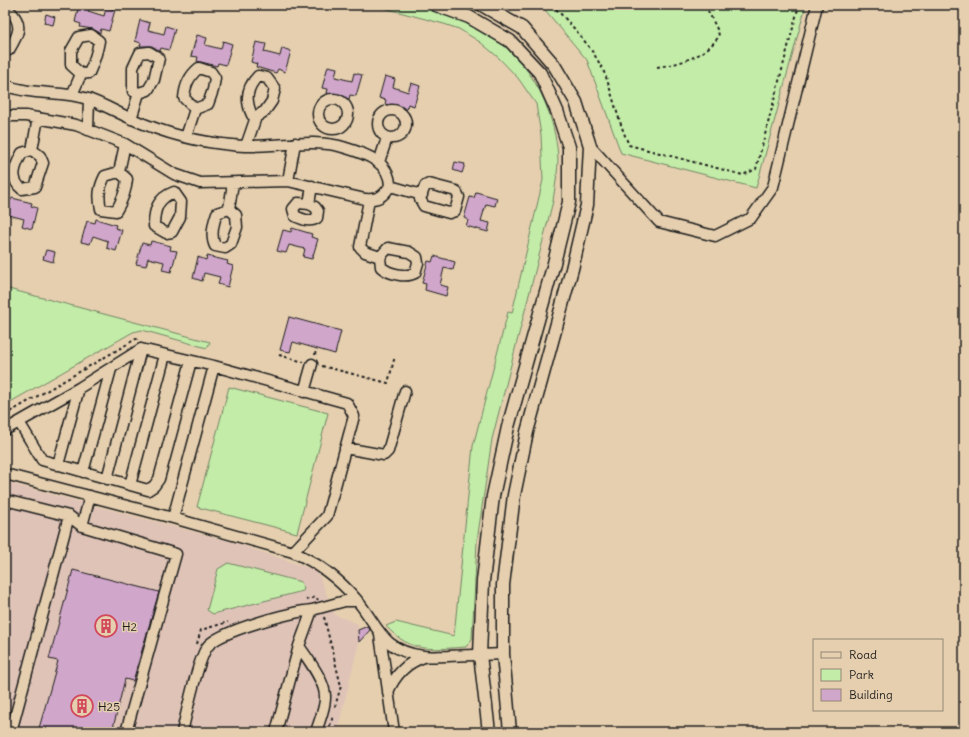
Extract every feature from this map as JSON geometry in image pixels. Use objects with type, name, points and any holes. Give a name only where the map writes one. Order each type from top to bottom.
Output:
[{"type":"main road","points":[[436,5],[469,17],[510,41],[540,73],[557,111],[569,147],[569,202],[552,271],[508,427],[493,496],[483,581],[480,655],[488,732]]},
{"type":"main road","points":[[482,5],[522,28],[554,65],[576,102],[590,146],[587,205],[572,269],[527,432],[514,495],[503,585],[503,654],[510,732]]},
{"type":"street","points":[[590,146],[659,222],[715,236],[751,218],[774,187],[817,5]]},
{"type":"street","points":[[5,11],[10,11],[18,19],[19,25],[15,40],[9,50],[5,51]]},
{"type":"street","points":[[72,95],[81,74]]},
{"type":"street","points":[[5,85],[29,92],[72,95],[89,99],[131,119],[204,142],[246,146],[327,143],[360,152],[380,162],[387,171],[390,186],[384,196],[375,200],[370,200],[288,181],[200,183],[178,176],[125,144],[76,125],[26,116],[5,116]]},
{"type":"street","points":[[131,119],[139,92]]},
{"type":"street","points":[[88,130],[89,99]]},
{"type":"street","points":[[186,137],[195,109]]},
{"type":"street","points":[[246,146],[256,117]]},
{"type":"street","points":[[32,150],[38,118]]},
{"type":"street","points":[[327,143],[330,128]]},
{"type":"street","points":[[380,162],[387,138]]},
{"type":"street","points":[[288,181],[295,143]]},
{"type":"street","points":[[119,172],[125,144]]},
{"type":"street","points":[[174,192],[178,176]]},
{"type":"street","points":[[229,209],[233,183]]},
{"type":"street","points":[[309,204],[312,186]]},
{"type":"street","points":[[390,186],[422,195]]},
{"type":"street","points":[[370,200],[360,247],[365,252],[380,257]]},
{"type":"street","points":[[106,479],[141,349]]},
{"type":"street","points":[[5,430],[79,388],[141,349],[214,366],[347,403],[354,416],[327,516],[293,552]]},
{"type":"street","points":[[130,485],[165,355]]},
{"type":"street","points":[[19,422],[42,460],[148,490],[154,486],[159,479],[191,361]]},
{"type":"street","points":[[304,392],[312,364]]},
{"type":"street","points":[[173,518],[214,366]]},
{"type":"street","points":[[82,472],[111,368]]},
{"type":"street","points":[[58,465],[79,388]]},
{"type":"street","points":[[345,448],[384,455],[388,451],[405,391]]},
{"type":"street","points":[[5,474],[173,518],[293,552],[318,564],[329,572],[357,601],[380,635],[401,650],[424,656],[503,654]]},
{"type":"street","points":[[82,526],[90,496]]},
{"type":"street","points":[[5,500],[69,516],[82,526],[176,554],[126,732]]},
{"type":"street","points":[[5,730],[11,732],[69,516]]},
{"type":"street","points":[[182,732],[202,656],[212,641],[284,615],[345,601],[357,601]]},
{"type":"street","points":[[276,732],[299,646],[317,608]]},
{"type":"street","points":[[380,635],[394,732]]},
{"type":"street","points":[[299,646],[316,673],[325,691],[325,700],[316,732]]},
{"type":"street","points":[[388,692],[401,670],[414,660],[424,656]]},
{"type":"path","points":[[552,5],[568,20],[589,48],[605,76],[616,112],[629,145],[743,175],[756,169],[799,5]]},
{"type":"path","points":[[657,67],[677,65],[715,42],[719,36],[718,31],[705,5]]},
{"type":"path","points":[[279,355],[388,383],[395,356]]},
{"type":"path","points":[[317,608],[341,686],[328,732]]},
{"type":"shaded area","points":[[5,482],[236,543],[317,571],[335,615],[358,624],[359,642],[337,732],[5,732]]},
{"type":"green space","points":[[373,5],[425,5],[470,22],[490,34],[507,48],[522,64],[535,82],[545,102],[552,123],[557,147],[558,168],[553,201],[492,439],[477,541],[472,639],[466,647],[433,649],[423,648],[404,641],[386,626],[396,622],[454,636],[473,446],[508,312],[512,313],[543,180],[541,135],[536,104],[518,78],[498,57],[480,42],[459,29]]},
{"type":"green space","points":[[541,5],[806,5],[756,188],[621,153],[587,60]]},
{"type":"green space","points":[[5,288],[210,342],[207,348],[142,330],[133,332],[5,405]]},
{"type":"green space","points":[[229,387],[328,413],[297,533],[197,507]]},
{"type":"green space","points":[[228,563],[301,582],[304,588],[303,591],[213,614],[207,610],[218,569]]},
{"type":"building","points":[[79,5],[90,5],[88,11],[104,16],[106,8],[115,10],[109,31],[101,29],[100,33],[93,29],[80,27],[81,24],[75,22]]},
{"type":"building","points":[[46,14],[55,17],[53,25],[44,23]]},
{"type":"building","points":[[140,20],[150,23],[148,30],[164,34],[166,26],[175,29],[169,50],[161,48],[160,51],[152,46],[140,46],[141,43],[135,41]]},
{"type":"building","points":[[197,35],[207,38],[205,45],[221,49],[223,41],[232,44],[226,65],[218,63],[217,66],[197,61],[198,57],[191,56]]},
{"type":"building","points":[[256,42],[266,44],[264,52],[280,56],[282,48],[291,51],[285,72],[278,69],[276,73],[256,67],[257,64],[251,62]]},
{"type":"building","points":[[328,66],[337,68],[335,77],[352,81],[354,73],[362,75],[356,96],[350,95],[349,99],[327,93],[328,89],[322,88]]},
{"type":"building","points":[[385,76],[395,79],[393,87],[408,92],[411,83],[420,86],[414,106],[408,104],[406,110],[385,104],[386,100],[379,98]]},
{"type":"building","points":[[455,162],[465,164],[462,173],[453,170]]},
{"type":"building","points":[[476,192],[497,198],[495,206],[486,204],[481,221],[490,223],[488,232],[466,226],[468,220],[464,218],[470,197],[474,198]]},
{"type":"building","points":[[12,198],[32,203],[31,206],[37,208],[32,229],[22,226],[24,219],[5,214],[5,200],[10,201]]},
{"type":"building","points":[[96,219],[116,225],[115,228],[122,230],[116,251],[107,248],[108,241],[93,236],[90,244],[81,242],[87,221],[95,223]]},
{"type":"building","points":[[292,228],[312,234],[311,237],[318,239],[312,259],[303,257],[305,249],[289,245],[286,253],[277,251],[283,230],[291,232]]},
{"type":"building","points":[[151,241],[171,246],[170,250],[177,251],[171,272],[162,270],[164,262],[148,258],[146,266],[136,264],[142,243],[150,245]]},
{"type":"building","points":[[46,250],[55,252],[53,262],[43,259]]},
{"type":"building","points":[[207,256],[228,261],[227,264],[233,266],[228,287],[218,284],[220,277],[204,273],[202,281],[193,278],[198,257],[206,260]]},
{"type":"building","points":[[434,256],[455,262],[453,270],[444,268],[440,285],[448,287],[446,296],[425,290],[426,284],[422,283],[428,261],[432,262]]},
{"type":"building","points":[[289,317],[341,331],[335,354],[293,342],[290,352],[280,350]]},
{"type":"building","name":"H2","points":[[73,570],[159,592],[133,681],[125,679],[112,732],[38,732],[58,661],[49,659]]},
{"type":"building","points":[[368,626],[370,630],[359,642],[358,630]]},
{"type":"place","name":"H2","points":[[106,626]]},
{"type":"place","name":"H25","points":[[82,706]]}]
